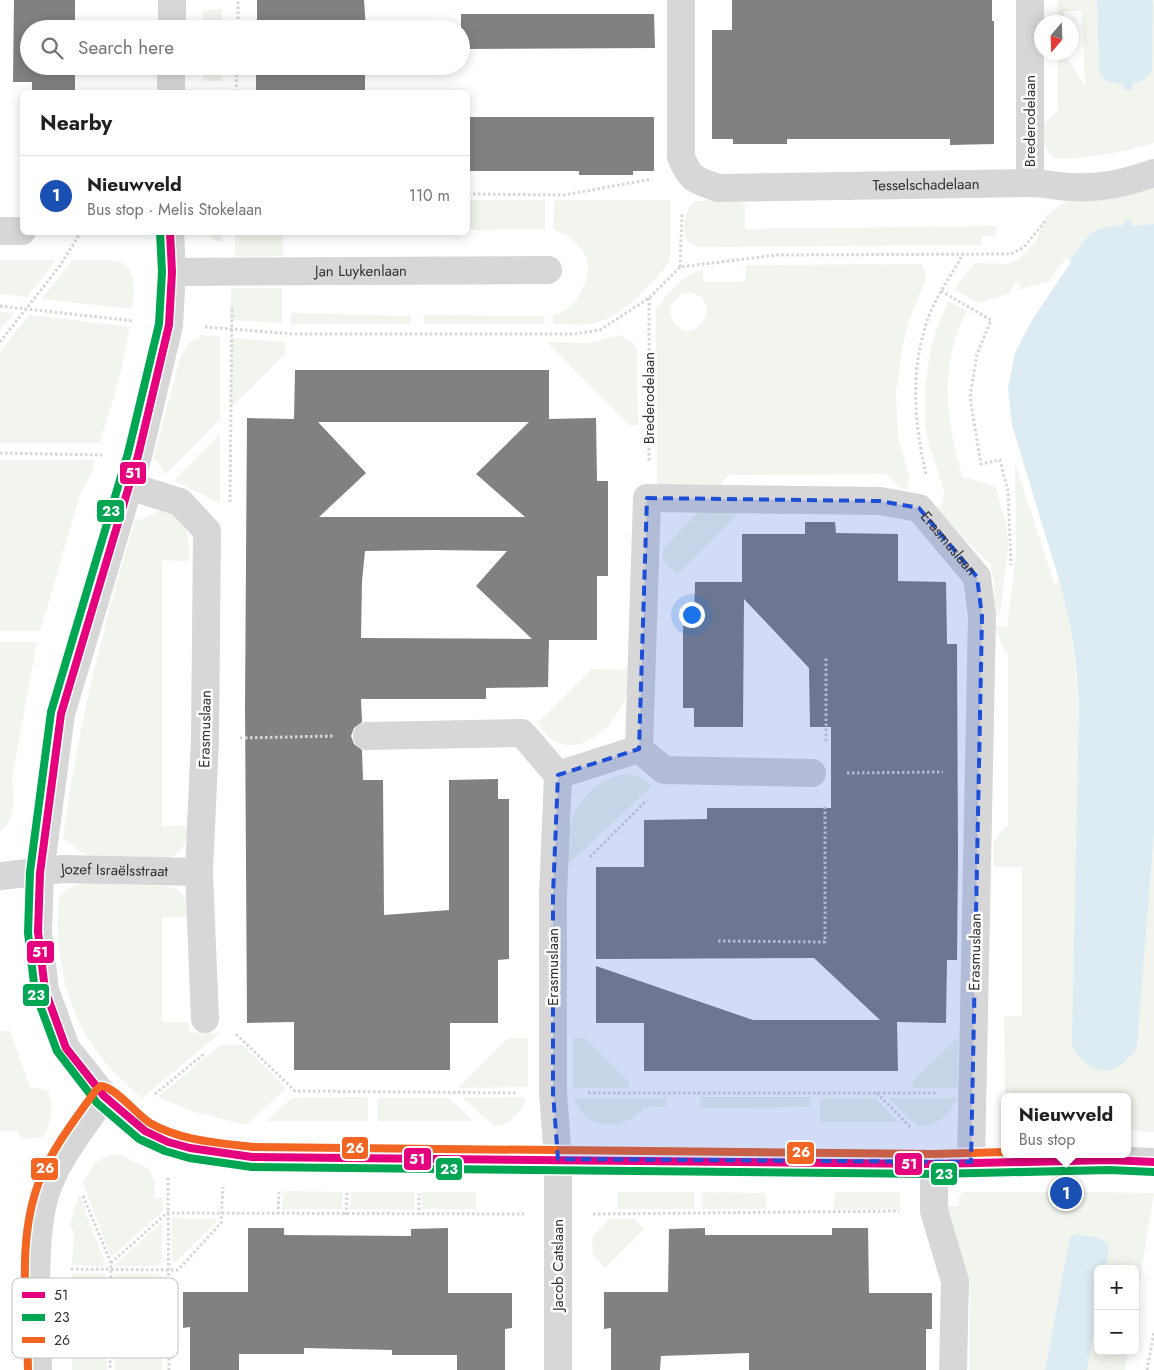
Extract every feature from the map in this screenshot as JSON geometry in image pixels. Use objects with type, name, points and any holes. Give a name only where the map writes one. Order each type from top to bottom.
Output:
[{"type":"street","points":[[172,0],[172,20]]},
{"type":"street","points":[[681,0],[681,157],[693,177]]},
{"type":"street","name":"Brederodelaan","points":[[1030,0],[1030,182]]},
{"type":"street","points":[[171,75],[171,90]]},
{"type":"street","name":"Tesselschadelaan","points":[[693,177],[718,188],[1030,182],[1073,187],[1131,181],[1154,173]]},
{"type":"street","points":[[0,231],[20,231]]},
{"type":"street","points":[[170,235],[172,272],[169,324],[138,456],[61,714],[40,873],[38,932],[45,990],[66,1048],[104,1096],[145,1131],[168,1142],[252,1157],[934,1164],[1109,1160],[1154,1162]]},
{"type":"street","name":"Jan Luykenlaan","points":[[172,272],[233,270],[548,270]]},
{"type":"street","points":[[128,486],[180,502],[207,531]]},
{"type":"street","points":[[639,749],[647,498]]},
{"type":"street","name":"Erasmuslaan","points":[[647,498],[880,502],[919,508],[977,577],[982,616],[971,1162]]},
{"type":"street","name":"Erasmuslaan","points":[[206,1019],[200,872],[205,738],[207,531]]},
{"type":"street","points":[[367,736],[522,732],[558,775],[639,749]]},
{"type":"street","points":[[639,749],[664,770],[812,773]]},
{"type":"street","name":"Erasmuslaan","points":[[558,775],[553,895],[553,1092],[558,1159]]},
{"type":"street","name":"Jozef Israëlsstraat","points":[[0,876],[63,869],[200,872]]},
{"type":"street","points":[[38,1278],[38,1237],[45,1194],[66,1152],[104,1096]]},
{"type":"street","name":"Jacob Catslaan","points":[[558,1159],[558,1370]]},
{"type":"street","points":[[934,1164],[934,1211],[955,1281],[953,1370]]},
{"type":"path","points":[[238,0],[238,20]]},
{"type":"path","points":[[236,90],[237,75]]},
{"type":"path","points":[[470,194],[564,195],[693,177]]},
{"type":"path","points":[[680,267],[682,203],[693,177]]},
{"type":"path","points":[[0,342],[59,267],[79,235]]},
{"type":"path","points":[[919,508],[929,487],[918,437],[914,380],[928,321],[941,291],[962,256]]},
{"type":"path","points":[[207,531],[230,502],[233,270]]},
{"type":"path","points":[[941,291],[991,320],[977,354],[970,397],[981,464],[1000,460],[1008,491],[1012,556],[1010,575]]},
{"type":"path","name":"Brederodelaan","points":[[647,498],[650,444],[648,298]]},
{"type":"path","points":[[0,454],[138,456]]},
{"type":"path","points":[[826,658],[826,728]]},
{"type":"path","points":[[205,738],[367,736]]},
{"type":"path","points":[[553,895],[677,770]]},
{"type":"path","points":[[812,773],[978,772]]},
{"type":"path","points":[[718,941],[826,942],[825,813]]},
{"type":"path","points":[[206,1019],[231,1031],[246,1042],[294,1090],[972,1092]]},
{"type":"path","points":[[127,1117],[209,1049]]},
{"type":"path","points":[[168,1142],[168,1278]]},
{"type":"path","points":[[66,1152],[111,1263],[111,1278]]},
{"type":"path","points":[[38,1269],[178,1270],[221,1223],[224,1153]]},
{"type":"path","points":[[111,1263],[167,1213],[558,1214],[934,1211]]},
{"type":"path","points":[[1147,1370],[1154,1332]]},
{"type":"highlighted area","points":[[647,498],[880,501],[919,508],[977,577],[982,616],[971,1162],[558,1159],[553,1093],[553,895],[558,775],[639,749]]},
{"type":"shaded area","points":[[1058,0],[1097,0],[1099,73],[1113,84],[1124,84],[1124,90],[1133,90],[1154,0],[1154,143],[1087,157],[1061,158],[1052,157],[1049,153],[1044,142],[1043,125],[1058,110],[1058,60],[1068,60],[1085,87],[1082,11],[1064,11],[1064,15],[1058,15]]},
{"type":"shaded area","points":[[1097,0],[1153,0],[1152,71],[1144,80],[1133,84],[1133,90],[1124,90],[1124,84],[1110,82],[1099,73]]},
{"type":"shaded area","points":[[222,9],[222,20],[203,20],[203,10]]},
{"type":"shaded area","points":[[203,75],[222,75],[222,81],[203,81]]},
{"type":"shaded area","points":[[1154,186],[1154,224],[1132,226],[1132,220],[1124,220],[1123,226],[1113,226],[1098,230],[1086,239],[1070,260],[1066,258],[1048,282],[1017,290],[1021,285],[1016,282],[1008,294],[978,303],[954,289],[975,263],[1008,264],[1018,260],[1036,241],[1046,216],[1067,200]]},
{"type":"shaded area","points":[[470,200],[545,200],[545,232],[542,229],[470,230]]},
{"type":"shaded area","points":[[554,200],[670,200],[670,257],[667,265],[635,299],[605,320],[585,324],[553,324],[553,316],[566,310],[579,296],[586,281],[588,271],[587,262],[579,246],[553,229]]},
{"type":"shaded area","points":[[740,200],[745,205],[745,229],[996,226],[996,236],[982,236],[982,245],[700,247],[688,240],[685,234],[685,220],[695,201]]},
{"type":"shaded area","points":[[1124,220],[1132,220],[1132,226],[1154,224],[1154,833],[1137,1048],[1121,1065],[1107,1071],[1093,1068],[1087,1064],[1077,1054],[1072,1042],[1079,705],[1076,667],[1071,629],[1060,583],[1012,425],[1008,388],[1015,353],[1032,320],[1071,262],[1070,260],[1091,234],[1097,230],[1112,226],[1123,226]]},
{"type":"shaded area","points":[[208,235],[222,235],[222,242],[214,240]]},
{"type":"shaded area","points":[[235,235],[283,235],[283,256],[237,257],[235,255]]},
{"type":"shaded area","points":[[0,260],[56,260],[27,297],[0,294]]},
{"type":"shaded area","points":[[73,260],[102,260],[123,264],[129,269],[133,278],[132,309],[42,299]]},
{"type":"shaded area","points":[[921,264],[926,274],[925,282],[910,318],[903,343],[896,392],[898,438],[910,478],[907,489],[898,487],[886,474],[728,475],[718,488],[657,486],[657,305],[660,306],[667,295],[684,279],[691,274],[703,270],[703,282],[746,282],[746,265]],"holes":[[[684,293],[698,295],[705,301],[707,310],[704,319],[699,326],[691,330],[683,330],[671,318],[671,305]]]},
{"type":"shaded area","points":[[282,288],[282,323],[230,320],[231,289]]},
{"type":"shaded area","points":[[948,301],[967,311],[952,352],[949,373],[949,415],[957,458],[963,479],[969,478],[995,487],[1007,525],[1008,549],[1000,614],[998,616],[994,615],[994,581],[990,564],[937,511],[943,501],[944,491],[925,425],[925,385],[932,342]]},
{"type":"shaded area","points":[[0,312],[14,313],[0,330]]},
{"type":"shaded area","points":[[291,313],[408,316],[410,313],[411,324],[291,324]]},
{"type":"shaded area","points":[[424,313],[427,315],[542,316],[544,314],[545,324],[424,324]]},
{"type":"shaded area","points":[[29,315],[130,327],[120,376],[100,443],[0,443],[0,352]]},
{"type":"shaded area","points":[[200,335],[220,337],[220,419],[165,475],[157,460],[153,459],[181,355],[191,341],[199,338]]},
{"type":"shaded area","points":[[619,335],[632,342],[637,351],[638,425],[629,425],[547,342],[589,343]]},
{"type":"shaded area","points":[[231,338],[285,342],[285,354],[230,409]]},
{"type":"shaded area","points":[[220,434],[220,503],[174,481]]},
{"type":"shaded area","points":[[0,460],[95,460],[90,477],[81,492],[40,631],[0,631]]},
{"type":"shaded area","points":[[1015,463],[1054,583],[1061,583],[1071,629],[1079,705],[1073,1048],[1082,1060],[1090,1066],[1137,1048],[1154,833],[1154,1132],[1131,1130],[1131,1093],[1005,1093],[1004,1016],[1022,1016],[1022,867],[994,867],[994,841],[1005,827],[1008,827],[1008,652],[1005,652],[994,625],[1007,627],[1016,555]]},
{"type":"shaded area","points":[[161,510],[171,513],[183,521],[186,527],[190,557],[187,561],[162,560],[162,826],[190,826],[189,831],[182,849],[170,858],[89,856],[63,839],[76,758],[92,678],[136,519],[141,520]]},
{"type":"shaded area","points":[[698,512],[735,512],[736,516],[677,575],[662,559],[663,549]]},
{"type":"shaded area","points":[[0,642],[37,642],[12,778],[14,806],[10,819],[0,832]]},
{"type":"shaded area","points":[[592,669],[631,670],[629,688],[623,704],[609,725],[599,734],[588,740],[577,744],[565,745],[554,741],[536,721],[540,721]]},
{"type":"shaded area","points":[[627,774],[636,775],[652,786],[565,867],[568,828],[579,805],[600,784],[608,779]]},
{"type":"shaded area","points":[[81,883],[168,886],[177,889],[186,899],[189,908],[187,917],[162,917],[162,1022],[188,1022],[190,1032],[220,1033],[142,1098],[119,1077],[100,1055],[85,1033],[73,1008],[65,983],[58,927],[59,896]]},
{"type":"shaded area","points":[[0,1031],[10,1031],[30,1087],[48,1091],[51,1114],[43,1137],[23,1139],[16,1131],[0,1131]]},
{"type":"shaded area","points":[[958,1037],[958,1088],[913,1088],[913,1081]]},
{"type":"shaded area","points":[[508,1038],[528,1038],[528,1087],[458,1088]]},
{"type":"shaded area","points":[[573,1038],[585,1038],[629,1082],[629,1088],[573,1088]]},
{"type":"shaded area","points":[[221,1045],[243,1045],[286,1088],[246,1125],[195,1112],[158,1097]]},
{"type":"shaded area","points":[[368,1097],[368,1121],[266,1121],[292,1098]]},
{"type":"shaded area","points":[[526,1097],[522,1108],[514,1117],[505,1123],[494,1126],[463,1098]]},
{"type":"shaded area","points":[[700,1097],[810,1097],[810,1107],[701,1108]]},
{"type":"shaded area","points":[[378,1098],[449,1098],[473,1121],[378,1121]]},
{"type":"shaded area","points":[[574,1098],[666,1098],[666,1107],[646,1108],[622,1123],[605,1125],[589,1119],[583,1114]]},
{"type":"shaded area","points":[[820,1098],[875,1098],[899,1122],[820,1122]]},
{"type":"shaded area","points":[[889,1098],[957,1098],[954,1105],[942,1119],[918,1127]]},
{"type":"shaded area","points":[[109,1155],[120,1155],[149,1169],[155,1183],[154,1198],[162,1198],[163,1211],[111,1257],[83,1183],[95,1163]]},
{"type":"shaded area","points":[[283,1191],[343,1192],[342,1209],[282,1209]]},
{"type":"shaded area","points":[[351,1192],[414,1192],[414,1210],[350,1209]]},
{"type":"shaded area","points":[[422,1192],[476,1192],[476,1209],[422,1209]]},
{"type":"shaded area","points":[[618,1192],[694,1192],[694,1209],[618,1209]]},
{"type":"shaded area","points":[[702,1192],[765,1193],[766,1209],[702,1209]]},
{"type":"shaded area","points":[[835,1192],[900,1192],[900,1209],[834,1209]]},
{"type":"shaded area","points":[[963,1192],[1054,1192],[1054,1201],[1078,1201],[1078,1192],[1154,1193],[1139,1285],[1139,1265],[1107,1265],[1109,1246],[1106,1242],[1096,1237],[1080,1234],[1070,1237],[1045,1370],[970,1370],[970,1297],[944,1206],[959,1206],[959,1197]]},
{"type":"shaded area","points":[[79,1194],[106,1266],[72,1265],[74,1230],[70,1228],[70,1223]]},
{"type":"shaded area","points":[[172,1218],[217,1219],[217,1221],[175,1262],[172,1262]]},
{"type":"shaded area","points":[[610,1219],[635,1219],[644,1229],[605,1268],[593,1255],[592,1237]]},
{"type":"shaded area","points":[[162,1222],[162,1262],[158,1266],[114,1266]]},
{"type":"shaded area","points":[[1076,1234],[1090,1236],[1106,1242],[1109,1246],[1107,1265],[1094,1265],[1094,1332],[1087,1370],[1045,1370],[1070,1237]]},
{"type":"shaded area","points":[[72,1274],[106,1274],[106,1278],[72,1278]]},
{"type":"shaded area","points":[[114,1274],[159,1274],[162,1278],[114,1278]]},
{"type":"shaded area","points":[[1094,1332],[1094,1355],[1127,1355],[1125,1370],[1087,1370]]},
{"type":"shaded area","points":[[72,1358],[107,1358],[107,1370],[72,1370]]},
{"type":"shaded area","points":[[115,1358],[162,1358],[162,1370],[115,1370]]},
{"type":"building","points":[[14,0],[75,0],[75,20],[20,20],[20,75],[75,75],[75,90],[32,90],[32,82],[13,82]]},
{"type":"building","points":[[257,0],[364,0],[365,20],[257,20]]},
{"type":"building","points":[[732,0],[992,0],[992,21],[994,21],[994,144],[950,145],[950,139],[787,139],[787,144],[733,144],[733,139],[712,139],[712,30],[732,30]]},
{"type":"building","points":[[461,14],[654,14],[655,48],[470,49],[470,20],[461,20]]},
{"type":"building","points":[[256,75],[365,75],[365,90],[256,90]]},
{"type":"building","points":[[470,117],[654,117],[654,171],[633,171],[633,175],[579,175],[579,171],[470,171]]},
{"type":"building","points":[[295,370],[549,370],[549,419],[596,418],[597,481],[608,481],[608,576],[597,576],[597,640],[549,640],[548,687],[486,688],[486,699],[361,699],[362,722],[354,728],[351,736],[354,744],[362,750],[363,780],[383,780],[384,915],[449,910],[449,780],[498,779],[498,799],[509,799],[509,959],[498,960],[498,1023],[450,1023],[450,1070],[294,1070],[294,1022],[247,1023],[245,705],[247,418],[294,419]],"holes":[[[318,422],[529,422],[476,474],[525,517],[319,517],[366,473]],[[365,551],[507,551],[476,586],[532,639],[361,638],[362,581]]]},
{"type":"building","points":[[805,522],[835,522],[836,533],[898,534],[898,581],[946,582],[947,644],[957,644],[958,856],[957,960],[947,960],[946,1023],[897,1022],[898,1071],[644,1071],[644,1023],[596,1023],[596,966],[753,1020],[880,1020],[814,958],[596,959],[596,867],[644,867],[644,820],[707,819],[707,808],[831,808],[831,727],[810,727],[809,668],[744,599],[743,727],[694,727],[694,708],[683,708],[683,626],[694,626],[695,582],[742,582],[742,534],[805,534]]},
{"type":"building","points":[[248,1228],[284,1228],[284,1235],[411,1236],[411,1229],[448,1228],[448,1293],[512,1293],[512,1328],[505,1329],[505,1370],[457,1370],[457,1355],[392,1355],[392,1350],[304,1348],[304,1354],[239,1354],[239,1370],[190,1370],[190,1327],[183,1328],[183,1292],[248,1292]]},
{"type":"building","points":[[705,1228],[705,1235],[832,1235],[832,1228],[868,1228],[869,1293],[932,1293],[932,1329],[926,1329],[926,1370],[749,1370],[749,1353],[661,1356],[660,1370],[611,1370],[611,1328],[604,1329],[604,1292],[668,1292],[669,1229]]},
{"type":"transit line","name":"23","points":[[160,235],[162,272],[159,324],[128,453],[51,712],[30,872],[28,933],[35,992],[57,1051],[97,1103],[139,1139],[165,1151],[189,1158],[252,1167],[934,1174],[1109,1170],[1154,1172]]},
{"type":"transit line","name":"51","points":[[170,235],[172,272],[169,325],[138,456],[61,714],[40,873],[38,932],[45,990],[66,1048],[104,1096],[145,1131],[168,1142],[190,1148],[252,1157],[934,1164],[1109,1160],[1154,1162]]},
{"type":"transit line","name":"26","points":[[25,1278],[28,1223],[41,1177],[59,1143],[96,1090],[101,1086],[106,1087],[119,1096],[150,1123],[174,1134],[200,1140],[253,1147],[934,1154],[1001,1152]]},
{"type":"transit line","name":"26","points":[[28,1358],[28,1370]]},
{"type":"place","name":"Nieuwveld","points":[[1066,1193]]}]
